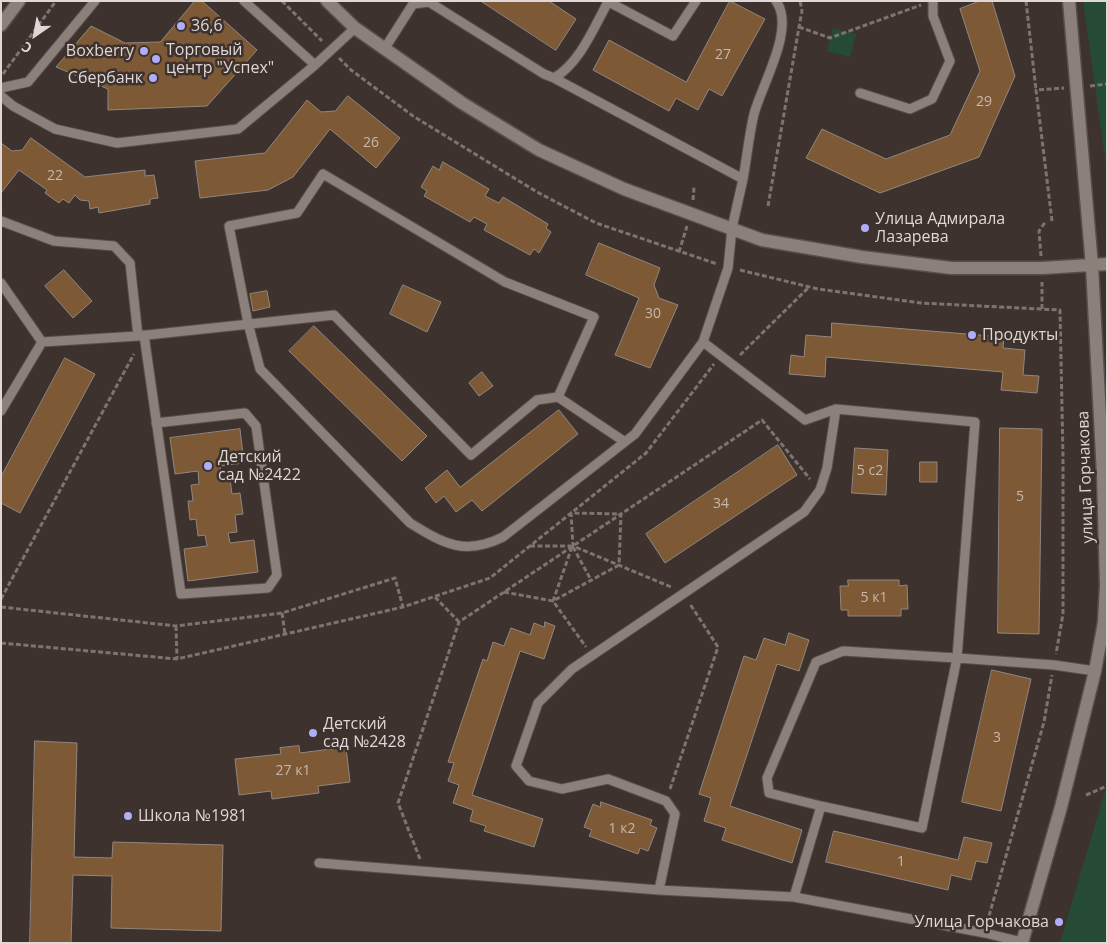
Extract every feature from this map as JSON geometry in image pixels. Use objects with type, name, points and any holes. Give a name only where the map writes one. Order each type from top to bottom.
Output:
[{"type":"street","points":[[1,25],[19,1]]},
{"type":"street","points":[[327,1],[355,28],[462,103],[539,150],[624,189],[762,240],[862,257],[951,268],[1042,268],[1107,264]]},
{"type":"street","name":"улица Горчакова","points":[[1022,942],[1061,807],[1095,671],[1104,622],[1106,585],[1103,475],[1092,266],[1078,87],[1069,1]]},
{"type":"lane","points":[[1,88],[28,82],[96,1]]},
{"type":"lane","points":[[244,1],[315,65]]},
{"type":"lane","points":[[554,78],[564,72],[572,63],[608,2],[672,36],[696,1]]},
{"type":"lane","points":[[558,396],[594,317],[505,282],[323,174],[297,213],[229,226],[248,323],[260,370],[410,523],[440,541],[473,548],[487,545],[503,537],[635,434],[703,342],[728,268],[732,228],[755,113],[781,36],[782,10],[776,1]]},
{"type":"lane","points":[[860,93],[910,109],[932,99],[950,61],[933,16],[933,1]]},
{"type":"lane","points":[[385,48],[412,3],[429,2],[544,74],[743,179]]},
{"type":"lane","points":[[1,96],[13,106],[55,129],[117,142],[238,129],[315,65],[355,28]]},
{"type":"lane","points":[[1,221],[54,241],[114,246],[130,263],[181,594],[268,588],[277,575],[256,426],[245,413],[156,423]]},
{"type":"lane","points":[[1,283],[42,342]]},
{"type":"lane","points":[[42,342],[141,336],[334,315],[471,455],[537,400],[558,396],[625,442]]},
{"type":"lane","points":[[1,411],[42,342]]},
{"type":"lane","points":[[703,342],[805,420],[836,409],[974,422],[957,658],[922,828],[769,793],[767,778],[816,662],[843,651],[957,658],[1054,665],[1095,671]]},
{"type":"lane","points":[[659,890],[675,814],[666,800],[608,779],[562,789],[529,781],[516,766],[538,703],[572,669],[804,512],[820,490],[827,468],[836,409]]},
{"type":"lane","points":[[794,897],[821,806]]},
{"type":"lane","points":[[319,863],[659,890],[794,897],[985,933],[1022,942]]},
{"type":"path","points":[[1,77],[56,1]]},
{"type":"path","points":[[282,1],[351,70],[413,116],[537,192],[596,222],[728,268],[809,287],[921,303],[1060,310],[1064,457],[1063,614],[1044,722],[985,933]]},
{"type":"path","points":[[768,206],[802,11],[800,1]]},
{"type":"path","points":[[799,28],[830,38],[933,1]]},
{"type":"path","points":[[1026,1],[1052,220]]},
{"type":"path","points":[[1036,90],[1107,84]]},
{"type":"path","points":[[731,364],[809,287]]},
{"type":"path","points":[[1,599],[141,336]]},
{"type":"path","points":[[1,643],[177,659],[403,607],[490,578],[646,453],[721,356]]},
{"type":"path","points":[[424,871],[398,804],[459,622],[762,420],[820,490]]},
{"type":"path","points":[[571,513],[621,514]]},
{"type":"path","points":[[553,602],[572,546],[571,513]]},
{"type":"path","points":[[619,565],[621,514]]},
{"type":"path","points":[[529,546],[572,546],[683,593],[718,647],[666,800]]},
{"type":"path","points":[[572,546],[591,580]]},
{"type":"path","points":[[504,592],[553,602],[619,565]]},
{"type":"path","points":[[1,607],[176,626],[282,613],[395,578],[403,607]]},
{"type":"path","points":[[435,597],[459,622]]},
{"type":"path","points":[[553,602],[592,655]]},
{"type":"path","points":[[282,613],[285,634]]},
{"type":"path","points":[[176,626],[177,659]]},
{"type":"path","points":[[1086,796],[1107,786]]},
{"type":"green space","points":[[1083,1],[1107,1],[1107,173]]},
{"type":"green space","points":[[833,28],[856,34],[850,57],[827,51]]},
{"type":"green space","points":[[1107,784],[1107,943],[1060,943]]},
{"type":"building","name":"Торговый центр \"Успех\"","points":[[195,1],[202,1],[257,50],[207,106],[108,110],[108,89],[56,67],[91,26],[125,43],[160,42]]},
{"type":"building","points":[[481,1],[549,1],[576,19],[556,50]]},
{"type":"building","points":[[730,1],[765,19],[722,96],[709,89],[698,110],[676,98],[669,111],[593,70],[609,40],[686,82]]},
{"type":"building","points":[[980,1],[992,1],[1015,76],[979,157],[880,193],[806,158],[822,129],[886,159],[950,135],[980,71],[960,9]]},
{"type":"building","points":[[348,96],[400,138],[376,168],[330,129],[293,177],[268,190],[200,198],[195,161],[265,153],[307,100],[321,112],[335,111]]},
{"type":"building","points":[[31,138],[85,177],[145,170],[145,176],[154,175],[158,198],[150,199],[150,204],[99,213],[98,207],[90,209],[89,201],[80,200],[75,195],[69,203],[63,199],[59,203],[45,193],[47,190],[19,170],[1,193],[1,143],[12,151],[22,150]]},
{"type":"building","points":[[443,162],[489,189],[485,196],[499,203],[503,197],[548,224],[546,228],[551,232],[539,253],[534,249],[530,255],[484,230],[487,224],[474,217],[470,222],[424,196],[427,191],[421,187],[433,166],[439,170]]},
{"type":"building","points":[[599,243],[660,268],[654,285],[659,298],[678,305],[650,368],[615,355],[639,298],[586,275]]},
{"type":"building","points":[[64,270],[92,301],[73,318],[45,286]]},
{"type":"building","points":[[403,285],[441,302],[427,332],[390,314]]},
{"type":"building","points":[[267,291],[270,307],[253,311],[250,294]]},
{"type":"building","points":[[832,323],[1004,337],[1003,348],[1025,350],[1023,375],[1039,376],[1037,393],[1001,390],[1003,372],[826,357],[825,377],[789,374],[791,355],[804,357],[806,335],[831,337]]},
{"type":"building","points":[[314,326],[427,436],[402,461],[289,351]]},
{"type":"building","points":[[65,358],[95,374],[20,513],[1,503],[1,477]]},
{"type":"building","points":[[482,372],[493,386],[479,396],[469,383]]},
{"type":"building","points":[[559,410],[578,434],[482,511],[472,500],[456,512],[444,496],[436,503],[425,488],[447,470],[460,487]]},
{"type":"building","points":[[1000,428],[1042,429],[1039,634],[998,633]]},
{"type":"building","points":[[240,429],[244,463],[220,466],[222,480],[230,479],[232,494],[240,493],[243,514],[235,515],[237,532],[228,533],[230,543],[254,540],[258,572],[188,581],[184,549],[207,546],[205,535],[198,536],[196,519],[190,520],[188,501],[193,501],[191,485],[199,484],[198,471],[175,474],[170,438]]},
{"type":"building","points":[[778,445],[797,475],[665,563],[646,534]]},
{"type":"building","points":[[855,448],[888,450],[886,495],[852,493]]},
{"type":"building","points":[[920,462],[937,462],[937,482],[920,482]]},
{"type":"building","points":[[848,580],[899,580],[899,586],[907,585],[908,609],[901,609],[901,616],[848,616],[848,610],[841,610],[840,586],[848,586]]},
{"type":"building","points":[[545,622],[555,626],[544,659],[520,651],[472,795],[543,819],[534,847],[484,831],[486,826],[470,821],[473,810],[453,803],[459,785],[448,781],[454,763],[448,762],[483,659],[487,661],[493,642],[504,646],[511,628],[530,635],[534,623],[544,627]]},
{"type":"building","points":[[789,633],[809,640],[799,671],[777,664],[730,806],[802,830],[792,863],[722,840],[726,828],[704,821],[711,798],[699,794],[744,656],[756,660],[764,638],[785,645]]},
{"type":"building","points":[[992,670],[1031,679],[1001,811],[962,802]]},
{"type":"building","points":[[35,741],[77,743],[74,857],[112,858],[113,842],[223,845],[221,931],[111,928],[112,876],[73,875],[71,943],[30,943]]},
{"type":"building","points":[[299,746],[300,753],[346,747],[350,782],[318,786],[319,793],[272,799],[271,791],[239,795],[235,759],[281,754],[280,748]]},
{"type":"building","points":[[601,802],[652,820],[650,825],[657,828],[648,851],[640,848],[638,854],[589,836],[592,830],[584,827],[593,804],[600,807]]},
{"type":"building","points":[[834,831],[958,860],[964,837],[992,843],[987,863],[976,861],[971,880],[951,875],[948,890],[826,862]]},
{"type":"place","name":"36,6","points":[[181,26]]},
{"type":"place","name":"Boxberry","points":[[144,51]]},
{"type":"place","name":"Торговый центр \"Успех\"","points":[[156,59]]},
{"type":"place","name":"Сбербанк","points":[[153,78]]},
{"type":"place","name":"Улица Адмирала Лазарева","points":[[865,228]]},
{"type":"place","name":"Продукты","points":[[972,335]]},
{"type":"place","name":"Детский сад №2422","points":[[208,466]]},
{"type":"place","name":"Детский сад №2428","points":[[313,733]]},
{"type":"place","name":"Школа №1981","points":[[128,816]]},
{"type":"place","name":"Улица Горчакова","points":[[1059,922]]}]
